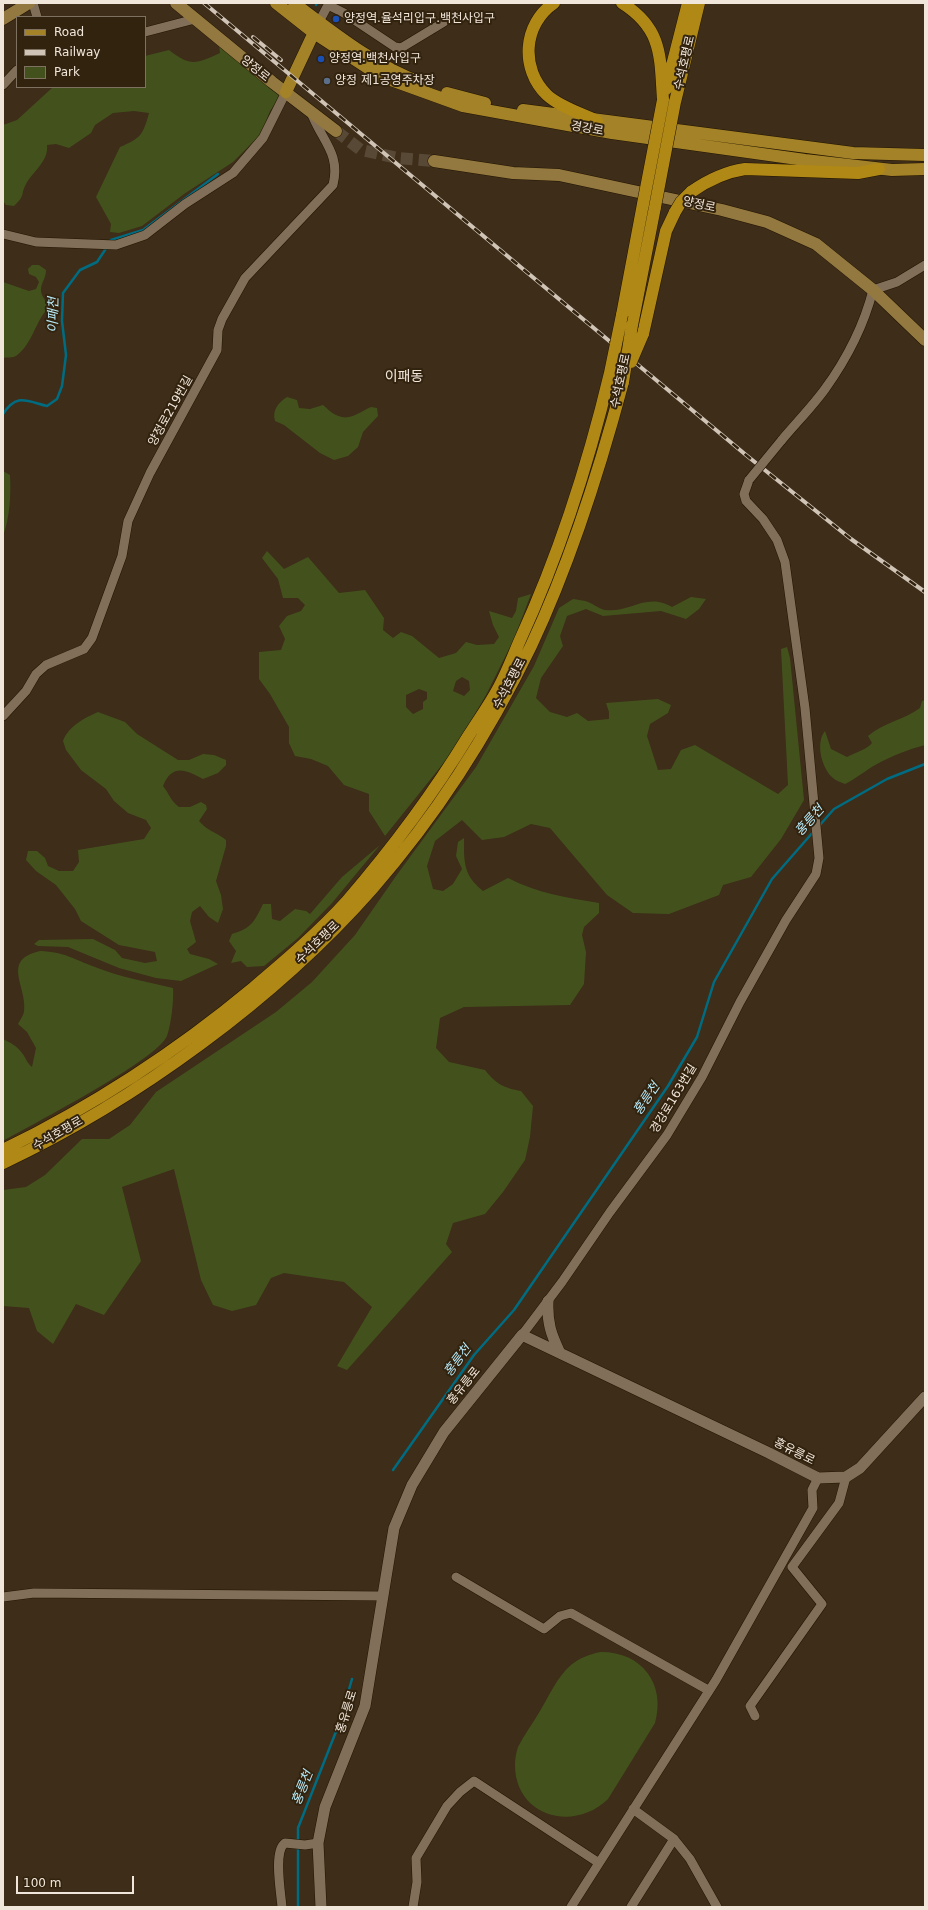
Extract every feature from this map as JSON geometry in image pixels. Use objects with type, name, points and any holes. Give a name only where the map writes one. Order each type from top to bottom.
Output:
[{"type":"highway","points":[[554,3],[539,16],[533,29],[528,50],[531,70],[540,87],[548,96],[566,107],[597,120]]},
{"type":"highway","points":[[622,3],[645,22],[652,31],[660,50],[663,100]]},
{"type":"highway","name":"수석호평로","points":[[3,1150],[77,1110],[140,1073],[216,1018],[286,960],[345,902],[398,838],[447,772],[499,687],[537,603],[565,533],[603,405],[622,315],[663,100],[688,3]]},
{"type":"highway","name":"수석호평로","points":[[3,1163],[31,1150],[121,1098],[197,1046],[255,1000],[313,949],[372,889],[420,828],[460,771],[500,705],[530,647],[560,580],[583,519],[614,414],[623,382],[632,325],[675,102],[699,3]]},
{"type":"highway","points":[[623,382],[643,334],[666,231],[681,202],[692,192],[716,177],[731,171],[745,169],[858,173],[879,169]]},
{"type":"main road","points":[[3,19],[29,3]]},
{"type":"main road","name":"양정로","points":[[176,3],[336,131]]},
{"type":"main road","name":"경강로","points":[[276,3],[317,28],[410,79],[447,93],[499,106],[853,153],[881,155],[925,155]]},
{"type":"main road","name":"경강로","points":[[294,3],[317,28],[380,76],[463,106],[612,133],[879,169],[925,169]]},
{"type":"main road","points":[[286,92],[317,28]]},
{"type":"main road","name":"양정로","points":[[434,161],[513,173],[559,175],[722,210],[767,222],[816,244],[873,290],[925,340]]},
{"type":"street","points":[[34,3],[37,16]]},
{"type":"street","points":[[317,28],[328,4],[398,48],[405,47],[444,22]]},
{"type":"street","points":[[146,32],[195,19]]},
{"type":"street","points":[[3,85],[16,71]]},
{"type":"street","points":[[3,234],[36,242],[102,245],[114,245],[145,235],[184,204],[233,173],[263,138],[286,92]]},
{"type":"street","name":"양정로219번길","points":[[3,716],[26,691],[36,674],[46,666],[84,649],[92,638],[122,556],[128,521],[150,473],[217,350],[218,330],[222,319],[245,278],[332,185],[336,173],[335,162],[329,148],[316,127],[311,112]]},
{"type":"street","points":[[873,290],[897,282],[925,265]]},
{"type":"street","name":"경강로163번길","points":[[522,1335],[667,1135],[702,1077],[740,1002],[786,920],[816,874],[819,858],[805,708],[785,562],[777,540],[763,519],[746,501],[744,494],[749,480],[824,390],[842,364],[867,314],[873,290]]},
{"type":"street","points":[[548,1301],[547,1317],[549,1330],[560,1353]]},
{"type":"street","name":"홍유릉로","points":[[321,1907],[318,1843],[325,1807],[365,1706],[379,1596],[394,1528],[412,1485],[444,1432],[522,1335],[818,1478],[846,1477]]},
{"type":"street","points":[[755,1716],[750,1706],[822,1604],[792,1567],[839,1503],[846,1477],[860,1468],[925,1397]]},
{"type":"street","points":[[571,1907],[708,1690],[716,1680],[813,1508],[812,1490],[818,1478]]},
{"type":"street","points":[[456,1577],[544,1629],[560,1616],[571,1613],[708,1690]]},
{"type":"street","points":[[3,1597],[34,1594],[379,1596]]},
{"type":"street","points":[[413,1907],[417,1882],[416,1858],[447,1806],[460,1792],[474,1781],[599,1863]]},
{"type":"street","points":[[633,1809],[674,1839],[690,1858],[717,1907]]},
{"type":"street","points":[[631,1907],[674,1839]]},
{"type":"street","points":[[282,1907],[279,1852],[283,1845],[318,1843]]},
{"type":"green space","points":[[219,45],[273,87],[280,97],[270,111],[261,134],[233,162],[184,194],[142,226],[119,233],[110,232],[111,224],[96,197],[120,147],[133,141],[140,135],[143,131],[149,113],[134,111],[113,113],[95,125],[91,133],[69,148],[56,144],[47,145],[46,156],[29,179],[20,199],[14,206],[6,205],[3,201],[3,125],[17,120],[52,88],[146,88],[146,56],[169,50],[183,59],[194,62],[205,60],[220,53]]},
{"type":"green space","points":[[32,265],[39,265],[46,270],[41,290],[48,308],[26,346],[15,357],[3,358],[3,282],[29,291],[36,289],[39,282],[36,277],[29,274],[28,269]]},
{"type":"green space","points":[[287,397],[297,400],[299,408],[310,409],[323,405],[332,413],[341,417],[354,416],[371,407],[377,408],[378,416],[363,432],[358,447],[348,456],[334,460],[320,453],[284,425],[275,421],[274,413],[276,407]]},
{"type":"green space","points":[[3,471],[10,475],[10,506],[3,536]]},
{"type":"green space","points":[[267,551],[284,569],[308,557],[339,593],[365,590],[384,618],[383,630],[393,638],[401,632],[412,636],[439,658],[456,653],[466,642],[477,645],[494,644],[499,637],[493,625],[489,611],[512,618],[516,611],[518,598],[531,594],[514,639],[486,695],[454,750],[385,836],[369,811],[369,794],[344,785],[328,766],[311,759],[295,756],[289,743],[289,727],[270,694],[259,679],[259,652],[281,650],[285,639],[279,626],[287,616],[301,611],[305,605],[298,598],[283,598],[278,579],[262,558]],"holes":[[[462,677],[469,681],[470,690],[464,696],[453,691],[456,681]],[[419,689],[427,692],[427,699],[423,702],[423,709],[413,714],[406,707],[406,695]]]},
{"type":"green space","points":[[691,597],[706,599],[699,609],[686,619],[661,611],[603,616],[586,609],[567,616],[560,636],[563,646],[541,678],[536,698],[550,712],[567,717],[577,713],[588,721],[609,719],[609,712],[606,703],[658,699],[671,705],[668,713],[650,724],[647,736],[658,770],[671,769],[681,750],[695,745],[778,794],[788,785],[781,649],[787,647],[790,658],[804,800],[781,839],[751,877],[723,885],[719,895],[669,914],[633,913],[607,895],[550,828],[531,824],[504,837],[482,840],[462,820],[435,841],[427,866],[433,889],[443,891],[453,884],[462,869],[456,856],[458,842],[464,838],[464,854],[468,874],[476,885],[483,891],[508,878],[530,888],[564,897],[599,903],[599,913],[584,927],[582,935],[586,952],[584,984],[570,1005],[464,1007],[440,1018],[436,1048],[449,1062],[485,1070],[501,1085],[521,1091],[533,1106],[530,1137],[525,1160],[503,1192],[485,1214],[453,1223],[446,1244],[452,1252],[347,1370],[337,1366],[372,1307],[344,1282],[284,1273],[271,1278],[256,1305],[232,1311],[213,1305],[201,1280],[174,1169],[122,1187],[141,1261],[104,1315],[76,1304],[53,1344],[37,1331],[29,1308],[3,1306],[3,1190],[26,1187],[45,1175],[82,1139],[109,1139],[130,1125],[156,1092],[276,1012],[312,982],[355,935],[396,876],[476,767],[534,666],[559,608],[573,599],[586,601],[605,610],[623,609],[646,602],[663,603],[672,607]]},
{"type":"green space","points":[[925,700],[925,745],[883,761],[845,784],[836,780],[829,774],[823,762],[820,749],[820,742],[825,731],[831,749],[847,757],[870,745],[872,743],[868,736],[874,731],[914,712],[920,708],[922,701]]},
{"type":"green space","points":[[98,712],[125,722],[137,734],[178,760],[189,760],[203,754],[214,755],[226,760],[226,765],[218,773],[203,779],[185,771],[175,771],[167,779],[163,786],[172,800],[179,807],[190,807],[201,802],[206,805],[207,809],[199,821],[205,827],[226,840],[226,846],[216,881],[221,895],[223,909],[218,923],[209,917],[200,906],[192,912],[190,921],[196,942],[187,949],[190,954],[209,959],[218,964],[181,981],[156,978],[119,968],[68,947],[38,946],[34,944],[39,940],[93,939],[115,950],[122,958],[145,963],[157,961],[155,952],[119,945],[81,921],[75,909],[56,885],[36,871],[26,860],[28,851],[37,851],[45,858],[48,866],[59,871],[73,871],[79,862],[78,850],[144,839],[151,828],[146,820],[128,813],[114,801],[106,789],[81,770],[66,750],[63,741],[69,731],[82,720]]},
{"type":"green space","points":[[380,845],[332,903],[298,938],[264,966],[247,967],[241,961],[231,963],[236,951],[229,941],[232,934],[239,932],[252,924],[263,904],[271,904],[272,919],[280,921],[295,909],[306,911],[310,914],[342,877]]},
{"type":"green space","points":[[40,951],[63,954],[114,974],[173,988],[173,1005],[170,1026],[167,1036],[158,1047],[118,1076],[3,1141],[3,1039],[18,1048],[32,1067],[36,1048],[27,1032],[18,1024],[24,1012],[24,1003],[18,976],[18,968],[21,961],[28,955]]},
{"type":"green space","points":[[601,1652],[616,1653],[628,1658],[639,1664],[648,1673],[654,1683],[657,1695],[658,1709],[655,1723],[608,1799],[594,1809],[579,1815],[563,1817],[548,1814],[535,1807],[525,1797],[518,1782],[515,1765],[518,1747],[566,1670],[581,1658]]},
{"type":"waterway","name":"이패천","points":[[110,242],[111,240],[143,230],[218,174]]},
{"type":"waterway","name":"이패천","points":[[3,414],[8,407],[18,401],[28,401],[47,406],[57,399],[62,386],[66,355],[62,321],[63,293],[80,270],[97,262],[107,247]]},
{"type":"waterway","name":"홍릉천","points":[[819,826],[834,809],[887,779],[925,764]]},
{"type":"waterway","name":"홍릉천","points":[[393,1470],[474,1355],[514,1310],[668,1086],[697,1037],[714,982],[772,879],[814,831]]},
{"type":"waterway","name":"홍릉천","points":[[298,1907],[298,1828],[339,1724],[352,1679]]},
{"type":"tunnel","points":[[336,131],[361,150],[398,158],[434,161]]},
{"type":"railway","points":[[204,3],[746,455],[851,539],[925,592]]},
{"type":"railway","points":[[253,37],[281,60]]},
{"type":"place","name":"양정역.율석리입구.백천사입구","points":[[336,19]]},
{"type":"place","name":"양정역.백천사입구","points":[[321,59]]},
{"type":"place","name":"양정 제1공영주차장","points":[[327,81]]},
{"type":"district","name":"이패동","points":[[404,377]]}]
